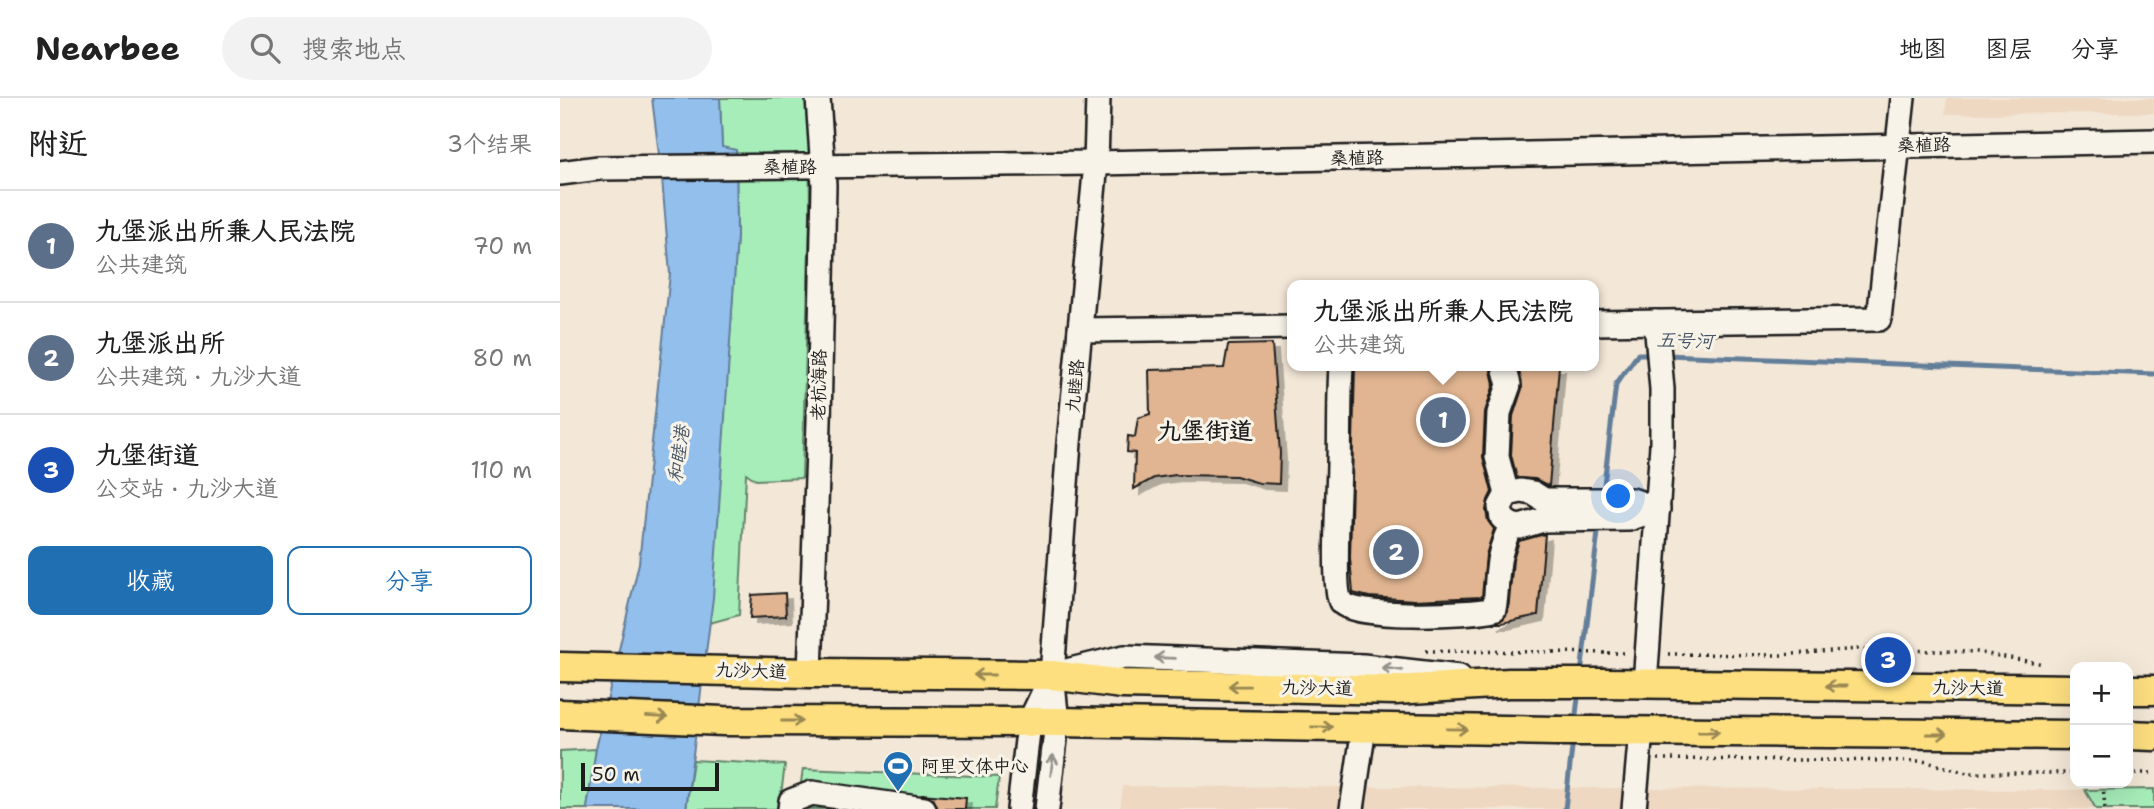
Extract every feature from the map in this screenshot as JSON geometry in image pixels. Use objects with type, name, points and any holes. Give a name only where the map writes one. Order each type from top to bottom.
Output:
[{"type":"main road","name":"九沙大道","points":[[560,667],[810,673],[1052,674],[1122,684],[1395,690],[1508,683],[1645,684],[2070,678]]},
{"type":"main road","points":[[560,714],[723,721],[1057,722],[1594,732],[1640,745],[2070,735]]},
{"type":"street","name":"老杭海路","points":[[810,673],[820,380],[822,167],[818,98]]},
{"type":"street","name":"九睦路","points":[[1047,809],[1057,722],[1052,674],[1096,163],[1098,98]]},
{"type":"street","points":[[1599,323],[1879,319],[1903,98]]},
{"type":"street","name":"桑植路","points":[[560,173],[600,168],[1096,163],[2154,141]]},
{"type":"street","points":[[1645,684],[1662,445],[1662,388],[1656,322]]},
{"type":"street","points":[[1080,330],[1287,327]]},
{"type":"street","points":[[1341,371],[1337,549],[1337,589],[1340,602],[1349,609],[1406,615],[1480,613],[1494,609],[1498,594],[1502,545],[1511,525]]},
{"type":"street","points":[[1505,371],[1508,385],[1499,413],[1497,457],[1507,494],[1500,507],[1502,518],[1511,525],[1520,527],[1588,509]]},
{"type":"street","points":[[1507,494],[1521,491],[1532,493],[1544,500],[1588,509],[1613,509],[1629,519],[1658,509]]},
{"type":"street","name":"九睦路","points":[[1019,809],[1029,723],[1052,674]]},
{"type":"street","points":[[1352,809],[1364,727]]},
{"type":"street","points":[[1634,809],[1640,745]]},
{"type":"street","points":[[790,809],[791,801],[812,793],[924,809]]},
{"type":"path","points":[[1554,652],[1782,655],[1857,649],[1976,652],[2055,666]]},
{"type":"path","points":[[1640,745],[1923,761],[1967,773],[2070,773]]},
{"type":"path","points":[[2133,773],[2154,773]]},
{"type":"path","points":[[2103,788],[2105,809]]},
{"type":"shaded area","points":[[1947,98],[2154,98],[2154,113],[1945,114]]},
{"type":"shaded area","points":[[1123,786],[2085,790],[2096,809],[1120,809]]},
{"type":"green space","points":[[720,98],[806,98],[810,214],[802,478],[756,480],[746,473],[739,615],[710,623],[737,236],[736,150],[722,148]]},
{"type":"green space","points":[[596,749],[587,809],[560,809],[560,751]]},
{"type":"green space","points":[[693,760],[785,765],[779,809],[686,809]]},
{"type":"green space","name":"阿里文体中心","points":[[803,769],[999,777],[995,809],[797,809]]},
{"type":"green space","points":[[2154,789],[2154,809],[2096,809],[2085,790]]},
{"type":"water","name":"和睦港","points":[[652,98],[720,98],[722,147],[736,150],[737,236],[713,598],[686,809],[587,809],[596,749],[639,563],[670,274]]},
{"type":"building","points":[[1272,344],[1280,453],[1279,484],[1259,483],[1236,476],[1176,475],[1154,478],[1134,489],[1135,453],[1127,452],[1128,436],[1135,437],[1138,418],[1150,414],[1149,370],[1224,368],[1228,345]]},
{"type":"building","points":[[1355,371],[1491,371],[1494,384],[1485,412],[1483,457],[1492,492],[1486,510],[1488,521],[1494,529],[1486,555],[1482,597],[1414,600],[1369,597],[1353,593],[1350,558]]},
{"type":"building","points":[[1519,371],[1559,371],[1549,486],[1535,479],[1517,478],[1511,455],[1513,416],[1522,389]]},
{"type":"building","points":[[1545,534],[1538,615],[1493,623],[1503,619],[1508,612],[1513,560],[1519,541]]},
{"type":"building","points":[[785,593],[786,616],[750,618],[752,595]]},
{"type":"building","points":[[921,794],[966,798],[965,809],[938,809],[933,798]]},
{"type":"waterway","name":"五号河","points":[[1603,493],[1616,384],[1638,354],[1653,354]]},
{"type":"waterway","name":"五号河","points":[[1666,355],[2154,374]]},
{"type":"waterway","name":"五号河","points":[[1581,674],[1599,524]]},
{"type":"waterway","name":"五号河","points":[[1575,722],[1579,690]]},
{"type":"waterway","name":"五号河","points":[[1565,809],[1573,739]]},
{"type":"place","name":"九堡派出所兼人民法院","points":[[1443,420]]},
{"type":"place","name":"九堡派出所","points":[[1396,552]]},
{"type":"place","name":"九堡街道","points":[[1888,660]]},
{"type":"place","name":"阿里文体中心","points":[[898,793]]},
{"type":"district","name":"九堡街道","points":[[1205,431]]}]
